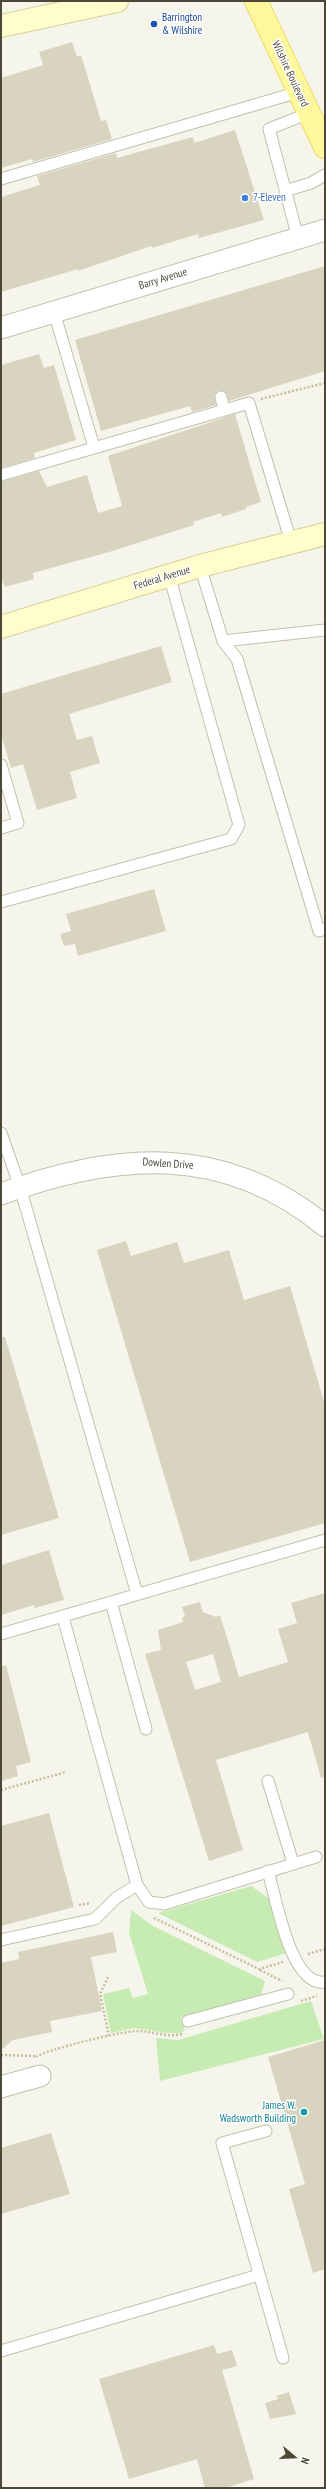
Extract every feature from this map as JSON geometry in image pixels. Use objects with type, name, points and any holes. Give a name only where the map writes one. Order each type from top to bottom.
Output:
[{"type":"main road","name":"Wilshire Boulevard","points":[[256,1],[325,147]]},
{"type":"street","points":[[1,26],[91,4],[117,1]]},
{"type":"street","name":"Barry Avenue","points":[[1,328],[325,230]]},
{"type":"street","name":"Federal Avenue","points":[[1,627],[168,575],[325,534]]},
{"type":"street","name":"Dowlen Drive","points":[[10,1190],[76,1170],[112,1164],[149,1161],[191,1165],[235,1176],[277,1194],[325,1226]]},
{"type":"street","points":[[1,2087],[38,2066]]},
{"type":"lane","points":[[1,179],[299,92]]},
{"type":"lane","points":[[298,238],[269,129],[309,113]]},
{"type":"lane","points":[[285,191],[311,183],[325,175]]},
{"type":"lane","points":[[54,312],[94,447]]},
{"type":"lane","points":[[221,397],[224,410]]},
{"type":"lane","points":[[1,475],[249,402],[291,542]]},
{"type":"lane","points":[[200,566],[223,641],[237,659],[320,930],[325,929]]},
{"type":"lane","points":[[1,902],[231,839],[239,825],[168,575]]},
{"type":"lane","points":[[223,641],[325,630]]},
{"type":"lane","points":[[1,765],[18,824],[1,828]]},
{"type":"lane","points":[[1,1133],[10,1190],[137,1594]]},
{"type":"lane","points":[[1,1634],[325,1540]]},
{"type":"lane","points":[[111,1602],[146,1729]]},
{"type":"lane","points":[[63,1617],[137,1885],[150,1902],[164,1904],[316,1857]]},
{"type":"lane","points":[[268,1781],[293,1863]]},
{"type":"lane","points":[[268,1871],[295,1958],[307,1977],[314,1981],[325,1982]]},
{"type":"lane","points":[[1,1940],[95,1919],[116,1898],[137,1885]]},
{"type":"lane","points":[[188,2021],[288,1994]]},
{"type":"lane","points":[[266,2131],[222,2143],[283,2358]]},
{"type":"lane","points":[[1,2351],[260,2275]]},
{"type":"path","points":[[249,402],[325,383]]},
{"type":"path","points":[[1,1790],[66,1772]]},
{"type":"path","points":[[79,1905],[116,1898]]},
{"type":"path","points":[[152,1917],[260,1969],[285,1962]]},
{"type":"path","points":[[302,1956],[325,1949]]},
{"type":"path","points":[[108,1977],[100,1994],[108,2036]]},
{"type":"path","points":[[298,2001],[319,1995]]},
{"type":"path","points":[[1,2055],[38,2066],[108,2036],[137,2031],[166,2036],[188,2033]]},
{"type":"green space","points":[[251,1886],[271,1900],[287,1953],[257,1962],[158,1913]]},
{"type":"green space","points":[[131,1910],[153,1926],[265,1981],[261,1995],[181,2017],[185,2029],[181,2033],[165,2033],[135,2028],[111,2033],[103,1994],[129,1988],[133,1998],[148,1994],[129,1933]]},
{"type":"green space","points":[[311,2001],[324,2039],[160,2081],[156,2038],[178,2040]]},
{"type":"building","points":[[72,42],[77,57],[81,55],[101,121],[106,120],[112,139],[33,162],[32,159],[1,168],[1,78],[43,65],[39,52]]},
{"type":"building","points":[[235,130],[264,220],[199,238],[198,234],[152,248],[151,246],[78,271],[78,269],[1,292],[1,197],[40,185],[37,176],[116,153],[117,158],[193,137],[194,143]]},
{"type":"building","points":[[325,266],[325,371],[229,401],[226,393],[219,390],[214,395],[216,405],[192,412],[190,406],[101,431],[75,340]]},
{"type":"building","points":[[39,354],[44,368],[54,365],[76,440],[34,453],[35,458],[1,468],[1,365]]},
{"type":"building","points":[[235,414],[261,502],[222,517],[221,513],[193,522],[194,525],[109,552],[33,573],[34,579],[5,587],[1,576],[1,482],[39,471],[47,487],[87,475],[98,513],[122,506],[108,456]]},
{"type":"building","points":[[161,646],[172,682],[69,714],[77,740],[92,736],[100,763],[70,772],[77,798],[37,810],[23,764],[11,768],[1,734],[1,694]]},
{"type":"building","points":[[154,889],[166,931],[78,956],[75,944],[64,946],[60,934],[71,931],[66,914]]},
{"type":"building","points":[[126,1241],[131,1256],[177,1242],[184,1263],[229,1250],[244,1300],[290,1286],[325,1405],[325,1523],[190,1562],[97,1250]]},
{"type":"building","points":[[1,1337],[5,1337],[59,1518],[1,1535]]},
{"type":"building","points":[[49,1550],[64,1600],[35,1608],[34,1605],[1,1615],[1,1565]]},
{"type":"building","points":[[325,1593],[325,1777],[321,1778],[308,1732],[216,1760],[243,1850],[209,1861],[145,1654],[161,1650],[158,1630],[183,1622],[182,1618],[185,1616],[182,1607],[200,1602],[203,1612],[216,1617],[220,1615],[239,1677],[288,1662],[278,1629],[297,1623],[291,1603]],"holes":[[[213,1654],[221,1682],[195,1690],[186,1662]]]},
{"type":"building","points":[[6,1665],[31,1762],[16,1766],[18,1776],[1,1781],[1,1666]]},
{"type":"building","points":[[49,1813],[74,1907],[1,1926],[1,1826]]},
{"type":"building","points":[[113,1932],[117,1952],[91,1957],[102,2011],[50,2021],[52,2032],[13,2040],[1,2050],[1,1963],[19,1959],[18,1952]]},
{"type":"building","name":"James W. Wadsworth Building","points":[[325,2040],[325,2269],[313,2273],[289,2189],[305,2184],[268,2057]]},
{"type":"building","points":[[51,2133],[70,2194],[1,2214],[1,2148]]},
{"type":"building","points":[[214,2345],[217,2354],[232,2350],[237,2366],[222,2370],[254,2479],[225,2488],[205,2488],[197,2459],[129,2479],[99,2379]]},
{"type":"building","points":[[289,2392],[296,2414],[270,2419],[265,2403],[278,2399],[276,2396]]},
{"type":"place","name":"Barrington & Wilshire","points":[[154,24]]},
{"type":"place","name":"7-Eleven","points":[[245,198]]},
{"type":"place","name":"James W. Wadsworth Building","points":[[304,2112]]}]
